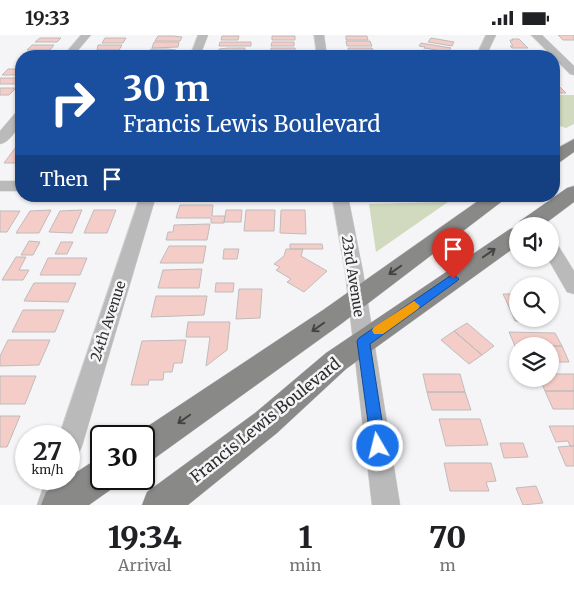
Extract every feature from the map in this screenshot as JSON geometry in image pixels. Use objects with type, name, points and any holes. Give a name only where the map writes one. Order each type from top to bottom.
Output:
[{"type":"main road","points":[[560,154],[574,143]]},
{"type":"main road","name":"Francis Lewis Boulevard","points":[[543,217],[574,192]]},
{"type":"main road","points":[[155,439],[491,202]]},
{"type":"main road","name":"Francis Lewis Boulevard","points":[[160,505],[266,423],[336,361],[509,241]]},
{"type":"main road","points":[[59,505],[90,484]]},
{"type":"street","points":[[73,50],[86,35]]},
{"type":"street","points":[[197,50],[203,35]]},
{"type":"street","points":[[320,35],[321,50]]},
{"type":"street","points":[[536,35],[551,50]]},
{"type":"street","points":[[483,50],[487,37]]},
{"type":"street","points":[[560,58],[574,72]]},
{"type":"street","points":[[0,140],[15,121]]},
{"type":"street","points":[[0,186],[15,186]]},
{"type":"street","name":"24th Avenue","points":[[76,425],[146,202]]},
{"type":"street","name":"23rd Avenue","points":[[341,202],[357,298],[386,505]]},
{"type":"street","points":[[559,261],[574,287]]},
{"type":"street","points":[[50,505],[55,490]]},
{"type":"green space","points":[[560,95],[574,95],[574,124],[566,128],[560,126]]},
{"type":"green space","points":[[448,202],[376,252],[369,204]]},
{"type":"building","points":[[558,35],[574,35],[574,40],[563,40]]},
{"type":"building","points":[[158,36],[182,37],[180,41],[155,41]]},
{"type":"building","points":[[222,36],[239,36],[238,40],[221,40]]},
{"type":"building","points":[[272,36],[295,36],[295,40],[272,40]]},
{"type":"building","points":[[346,36],[367,36],[368,40],[346,40]]},
{"type":"building","points":[[40,38],[61,38],[57,42],[35,42]]},
{"type":"building","points":[[105,38],[126,38],[123,43],[102,43]]},
{"type":"building","points":[[431,38],[454,42],[452,46],[428,42]]},
{"type":"building","points":[[519,39],[528,48],[512,48],[510,40]]},
{"type":"building","points":[[346,41],[370,41],[372,46],[347,46]]},
{"type":"building","points":[[154,42],[179,42],[178,47],[152,48]]},
{"type":"building","points":[[220,42],[251,42],[251,46],[219,46]]},
{"type":"building","points":[[272,42],[294,42],[294,46],[271,46]]},
{"type":"building","points":[[421,43],[451,48],[450,50],[436,50],[419,46]]},
{"type":"building","points":[[32,45],[54,45],[50,50],[27,50]]},
{"type":"building","points":[[98,45],[122,45],[119,50],[97,50]]},
{"type":"building","points":[[229,48],[245,48],[245,50],[219,49]]},
{"type":"building","points":[[271,48],[295,48],[295,50],[271,50]]},
{"type":"building","points":[[348,48],[372,48],[373,50],[348,50]]},
{"type":"building","points":[[167,49],[176,50],[150,50]]},
{"type":"building","points":[[8,69],[15,69],[15,75],[2,75]]},
{"type":"building","points":[[0,78],[15,78],[15,84],[0,84]]},
{"type":"building","points":[[560,87],[566,93],[560,93]]},
{"type":"building","points":[[0,88],[15,88],[9,95],[0,95]]},
{"type":"building","points":[[15,148],[15,163],[4,163]]},
{"type":"building","points":[[180,205],[213,205],[212,216],[225,216],[224,223],[211,223],[211,218],[176,218]]},
{"type":"building","points":[[51,210],[39,233],[16,233],[30,211]]},
{"type":"building","points":[[82,210],[72,233],[49,232],[60,211]]},
{"type":"building","points":[[94,210],[116,210],[107,233],[84,233]]},
{"type":"building","points":[[226,210],[242,210],[241,222],[224,222]]},
{"type":"building","points":[[246,210],[275,210],[274,231],[244,231]]},
{"type":"building","points":[[281,210],[305,210],[306,234],[280,233]]},
{"type":"building","points":[[0,211],[20,211],[7,232],[0,232]]},
{"type":"building","points":[[210,224],[207,240],[166,240],[168,232],[173,232],[174,225]]},
{"type":"building","points":[[29,241],[40,242],[33,255],[21,255]]},
{"type":"building","points":[[61,242],[73,242],[67,254],[55,254]]},
{"type":"building","points":[[290,244],[322,244],[323,249],[290,249]]},
{"type":"building","points":[[169,246],[206,246],[203,263],[160,263]]},
{"type":"building","points":[[224,249],[239,249],[237,259],[223,259]]},
{"type":"building","points":[[286,249],[303,249],[301,256],[327,271],[304,292],[287,282],[291,279],[276,270],[280,267],[274,264],[284,256]]},
{"type":"building","points":[[16,257],[26,257],[19,270],[29,270],[23,280],[2,280]]},
{"type":"building","points":[[48,258],[87,258],[80,275],[40,275]]},
{"type":"building","points":[[202,269],[199,288],[158,288],[163,270]]},
{"type":"building","points":[[34,283],[76,283],[68,302],[24,301]]},
{"type":"building","points":[[216,283],[234,283],[233,292],[215,292]]},
{"type":"building","points":[[239,289],[262,289],[260,318],[236,319]]},
{"type":"building","points":[[503,294],[509,294],[509,307]]},
{"type":"building","points":[[156,296],[207,296],[204,315],[151,317]]},
{"type":"building","points":[[23,310],[64,310],[55,332],[12,332]]},
{"type":"building","points":[[188,322],[230,322],[227,350],[206,366],[210,337],[186,337]]},
{"type":"building","points":[[467,323],[494,346],[482,355],[454,331]]},
{"type":"building","points":[[454,331],[482,355],[469,364],[441,340]]},
{"type":"building","points":[[509,332],[555,333],[557,337],[511,337]]},
{"type":"building","points":[[8,340],[50,340],[39,365],[0,366],[0,356]]},
{"type":"building","points":[[186,340],[182,363],[174,363],[172,372],[164,372],[163,380],[149,380],[148,385],[131,385],[142,341]]},
{"type":"building","points":[[559,346],[562,346],[569,362],[559,362]]},
{"type":"building","points":[[423,374],[460,374],[465,392],[427,392]]},
{"type":"building","points":[[559,374],[574,374],[574,391],[545,391],[543,387],[559,387]]},
{"type":"building","points":[[0,376],[36,376],[25,404],[0,404]]},
{"type":"building","points":[[545,391],[574,391],[574,409],[553,409]]},
{"type":"building","points":[[427,392],[465,392],[471,410],[432,410]]},
{"type":"building","points":[[0,416],[20,416],[7,447],[0,447]]},
{"type":"building","points":[[439,419],[480,419],[488,445],[446,446]]},
{"type":"building","points":[[549,426],[574,426],[574,446],[570,446],[568,441],[556,442]]},
{"type":"building","points":[[500,443],[523,443],[528,457],[504,458]]},
{"type":"building","points":[[574,446],[574,466],[566,466],[558,447]]},
{"type":"building","points":[[444,463],[491,463],[496,481],[486,482],[489,491],[450,491]]},
{"type":"building","points":[[536,486],[543,503],[523,505],[516,488]]},
{"type":"slow traffic","points":[[379,330],[414,306]]},
{"type":"route","points":[[378,446],[363,341],[453,279]]}]
